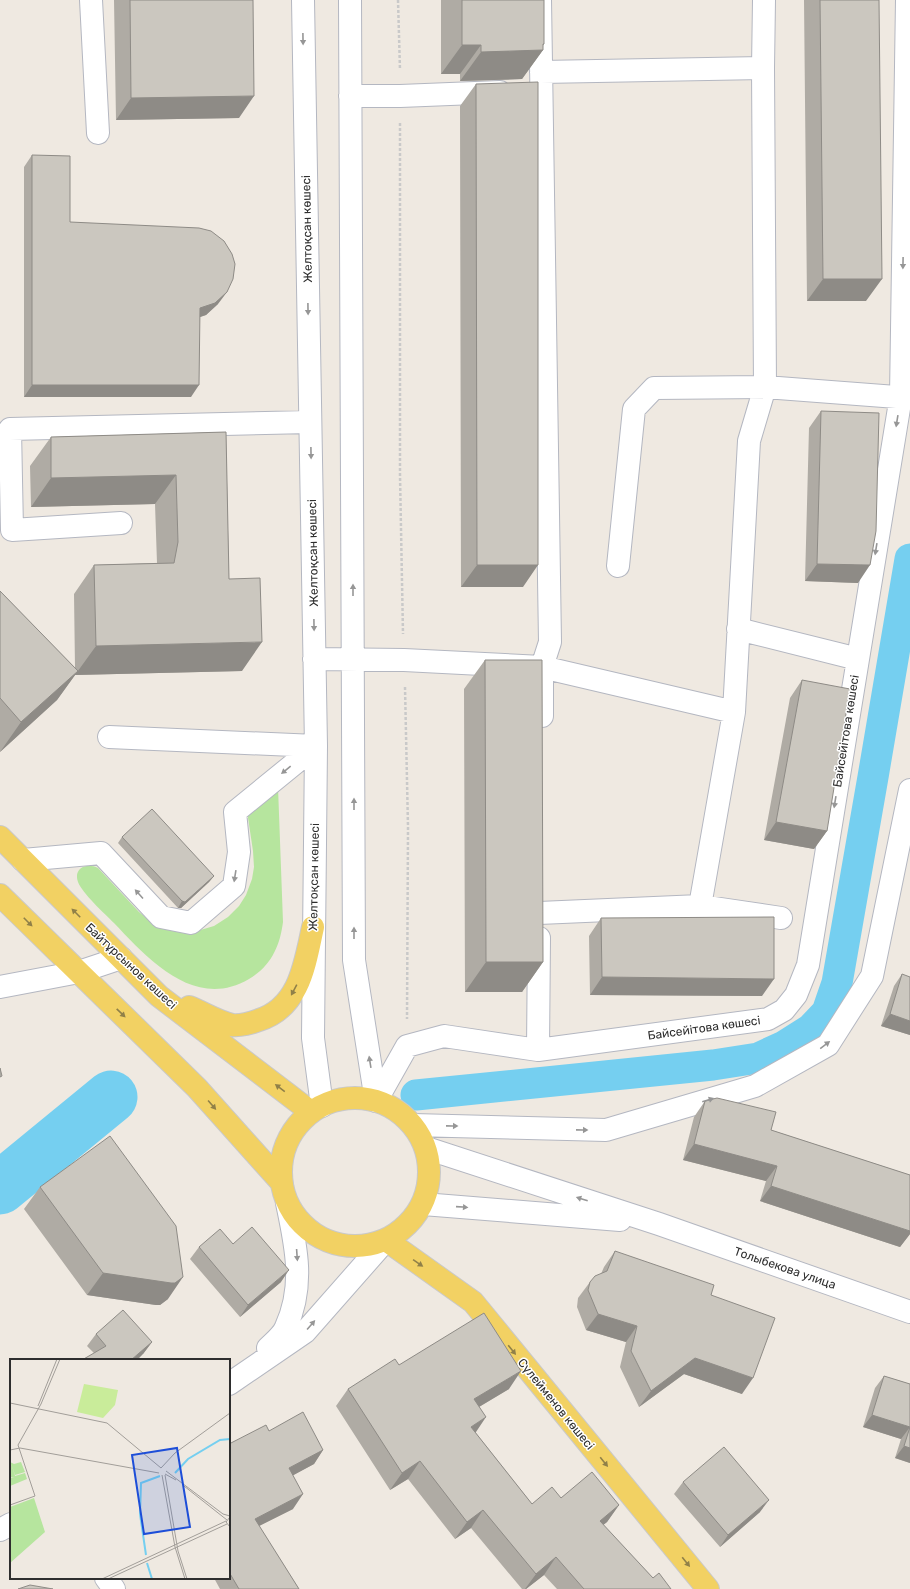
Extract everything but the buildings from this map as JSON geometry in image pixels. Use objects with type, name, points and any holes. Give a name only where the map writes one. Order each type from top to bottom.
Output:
[{"type":"main road","name":"Байтұрсынов көшесі","points":[[0,837],[159,996],[317,1109]]},
{"type":"main road","points":[[0,895],[197,1088],[284,1193],[300,1222],[318,1237],[340,1245],[363,1247],[386,1240],[401,1231],[414,1219],[423,1204],[429,1186],[430,1166],[426,1148],[414,1125],[397,1110],[376,1101],[358,1098],[340,1100],[317,1109],[297,1126],[286,1144],[281,1163],[284,1193]]},
{"type":"main road","points":[[159,996],[192,1008],[214,1019],[234,1025],[270,1017],[286,1005],[295,989],[303,971],[313,927]]},
{"type":"main road","name":"Сүлейменов көшесі","points":[[386,1240],[473,1302],[708,1589]]},
{"type":"street","points":[[91,0],[98,133]]},
{"type":"street","name":"Желтоқсан көшесі","points":[[303,0],[316,746],[313,1038],[317,1109]]},
{"type":"street","points":[[350,0],[354,960],[376,1101]]},
{"type":"street","points":[[540,0],[531,87],[550,642],[542,667],[541,738]]},
{"type":"street","points":[[700,906],[734,712],[749,441],[765,387],[764,0]]},
{"type":"street","name":"Байсейітова көшесі","points":[[407,1046],[444,1036],[538,1050],[768,1019],[784,1010],[796,995],[808,965],[858,659],[905,397],[907,0]]},
{"type":"street","points":[[350,96],[400,96],[763,68]]},
{"type":"street","points":[[618,566],[634,409],[654,388],[765,387],[905,397]]},
{"type":"street","points":[[121,523],[12,530],[10,429],[310,422]]},
{"type":"street","points":[[738,629],[858,659]]},
{"type":"street","points":[[314,659],[404,660],[542,667],[734,712]]},
{"type":"street","points":[[110,737],[316,746]]},
{"type":"street","points":[[23,860],[101,853],[161,917],[191,923],[234,886],[239,852],[235,812],[316,746]]},
{"type":"street","points":[[414,1125],[606,1130],[755,1086],[828,1045],[872,976],[910,790]]},
{"type":"street","points":[[538,1050],[540,905],[700,906],[780,918]]},
{"type":"street","points":[[0,987],[79,972],[121,958]]},
{"type":"street","points":[[376,1101],[407,1046]]},
{"type":"street","points":[[426,1148],[659,1224]]},
{"type":"street","points":[[238,1379],[286,1329],[297,1292],[297,1252],[284,1193]]},
{"type":"street","points":[[423,1204],[659,1224]]},
{"type":"street","name":"Толыбекова улица","points":[[659,1224],[910,1312]]},
{"type":"street","points":[[238,1379],[305,1332],[386,1240]]},
{"type":"street","points":[[0,1530],[10,1525]]},
{"type":"street","points":[[107,1579],[114,1589]]},
{"type":"path","points":[[398,0],[400,96],[400,475],[408,827],[407,1046]]},
{"type":"green space","points":[[278,787],[283,922],[282,931],[277,947],[269,962],[257,974],[249,979],[229,987],[210,989],[192,985],[174,976],[157,965],[142,951],[80,887],[77,877],[79,870],[86,866],[94,866],[98,868],[139,912],[154,924],[197,931],[214,926],[228,917],[239,906],[246,895],[252,879],[254,867],[253,851],[247,811]]},
{"type":"waterway","points":[[416,1095],[713,1065],[758,1058],[784,1046],[811,1029],[827,1012],[837,983],[910,559]]},
{"type":"waterway","points":[[0,1188],[111,1097]]}]
